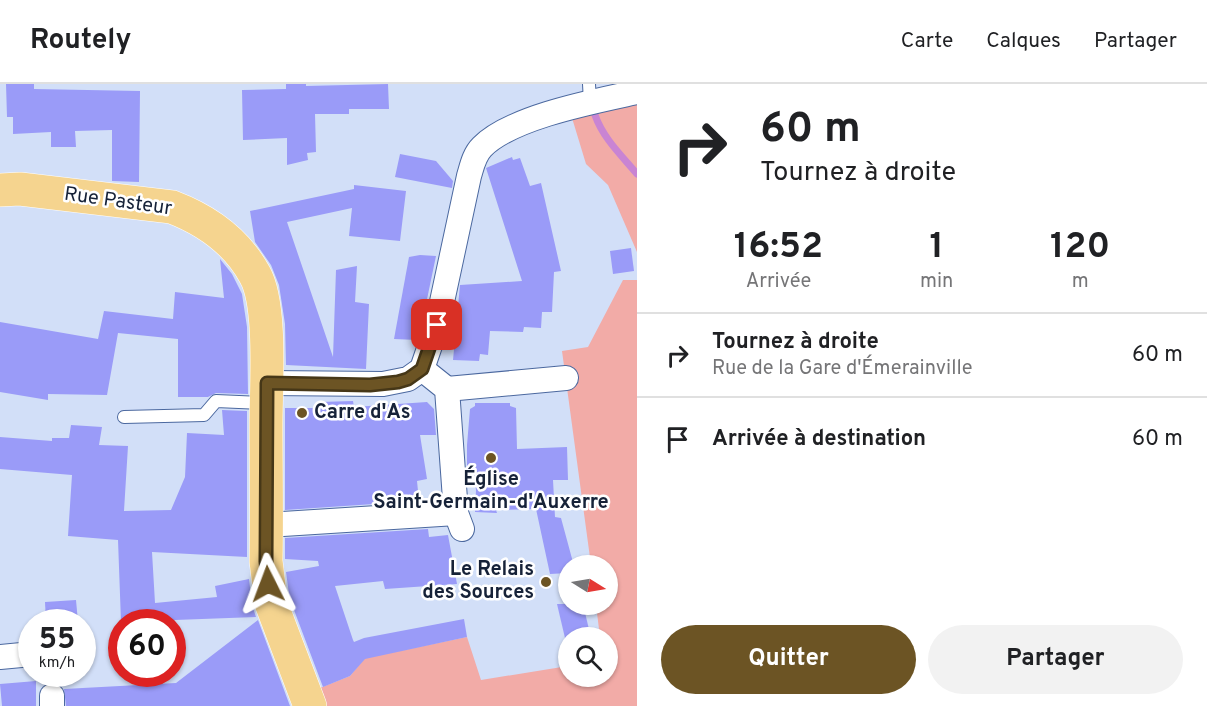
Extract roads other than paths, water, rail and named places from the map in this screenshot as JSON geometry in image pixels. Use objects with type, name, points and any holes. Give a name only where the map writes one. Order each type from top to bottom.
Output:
[{"type":"main road","name":"Rue Pasteur","points":[[16,188],[152,210],[181,211],[209,225],[230,243],[255,275],[264,306],[267,393],[266,561],[271,603],[310,706]]},
{"type":"street","points":[[267,393],[383,384],[408,379],[422,369],[437,325],[469,176],[476,154],[483,146],[513,127],[544,116],[590,93],[632,93]]},
{"type":"street","points":[[422,369],[447,389],[566,378]]},
{"type":"street","points":[[267,525],[459,521],[447,389]]},
{"type":"street","points":[[0,657],[18,655]]},
{"type":"lane","points":[[124,417],[204,415],[216,401],[267,393]]},
{"type":"waterway","points":[[595,115],[608,139],[637,174]]},
{"type":"place","name":"Carre d'As","points":[[302,413]]},
{"type":"place","name":"Église Saint-Germain-d'Auxerre","points":[[491,458]]},
{"type":"place","name":"Le Relais des Sources","points":[[546,582]]}]
